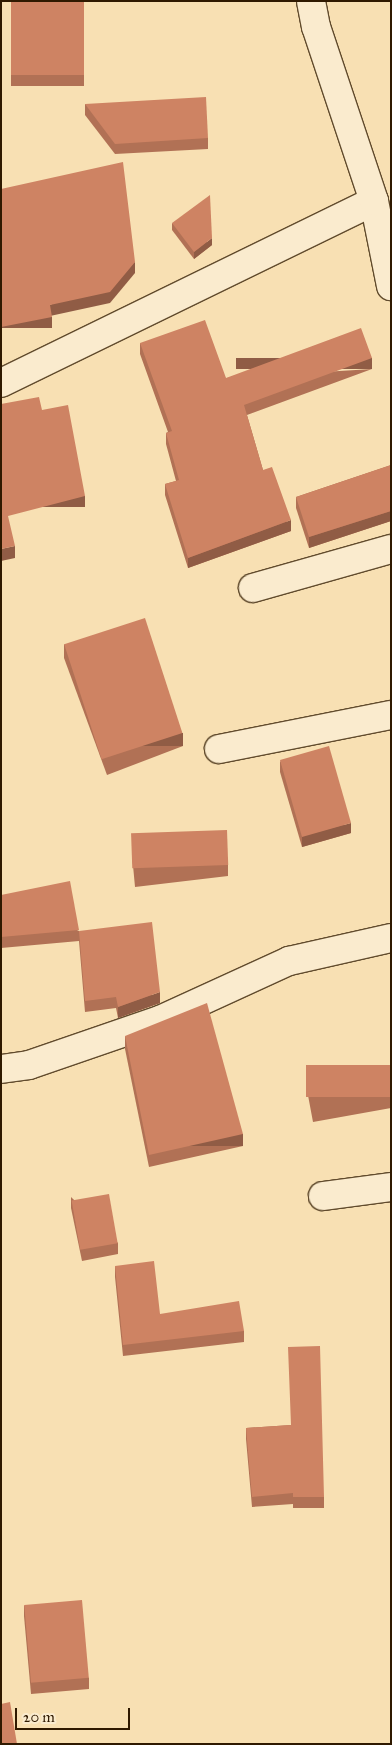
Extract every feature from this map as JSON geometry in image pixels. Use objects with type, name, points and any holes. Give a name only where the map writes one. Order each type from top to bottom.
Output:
[{"type":"street","points":[[311,1],[316,27],[374,201],[391,286]]},
{"type":"street","points":[[1,383],[374,201]]},
{"type":"street","points":[[253,588],[391,549]]},
{"type":"street","points":[[219,749],[391,716]]},
{"type":"street","points":[[1,1069],[29,1065],[160,1020],[289,961],[391,938]]},
{"type":"street","points":[[323,1196],[391,1187]]},
{"type":"building","points":[[11,1],[84,1],[84,75],[11,75]]},
{"type":"building","points":[[206,97],[208,138],[115,144],[85,104]]},
{"type":"building","points":[[123,162],[135,262],[110,292],[50,305],[52,317],[1,327],[1,189]]},
{"type":"building","points":[[210,195],[212,238],[194,252],[172,223]]},
{"type":"building","points":[[205,320],[226,378],[361,328],[372,358],[244,405],[263,470],[272,467],[291,520],[188,558],[165,484],[179,480],[166,433],[172,431],[140,343]]},
{"type":"building","points":[[39,397],[42,410],[68,405],[85,496],[8,516],[15,546],[1,549],[1,404]]},
{"type":"building","points":[[391,465],[391,511],[309,537],[296,497]]},
{"type":"building","points":[[145,618],[182,733],[102,759],[64,644]]},
{"type":"building","points":[[329,746],[351,823],[302,837],[280,760]]},
{"type":"building","points":[[227,830],[228,865],[132,868],[131,833]]},
{"type":"building","points":[[70,881],[79,930],[1,937],[1,895]]},
{"type":"building","points":[[152,922],[160,992],[118,1007],[116,997],[85,1001],[79,931]]},
{"type":"building","points":[[207,1003],[243,1134],[149,1155],[125,1036]]},
{"type":"building","points":[[306,1065],[391,1065],[391,1097],[306,1097]]},
{"type":"building","points":[[109,1194],[118,1243],[80,1250],[72,1201]]},
{"type":"building","points":[[154,1261],[160,1314],[239,1301],[244,1331],[123,1345],[115,1266]]},
{"type":"building","points":[[320,1346],[324,1497],[293,1497],[293,1493],[252,1497],[246,1428],[291,1425],[288,1347]]},
{"type":"building","points":[[82,1600],[89,1678],[31,1683],[24,1605]]},
{"type":"building","points":[[10,1702],[17,1744],[1,1744],[1,1704]]}]
